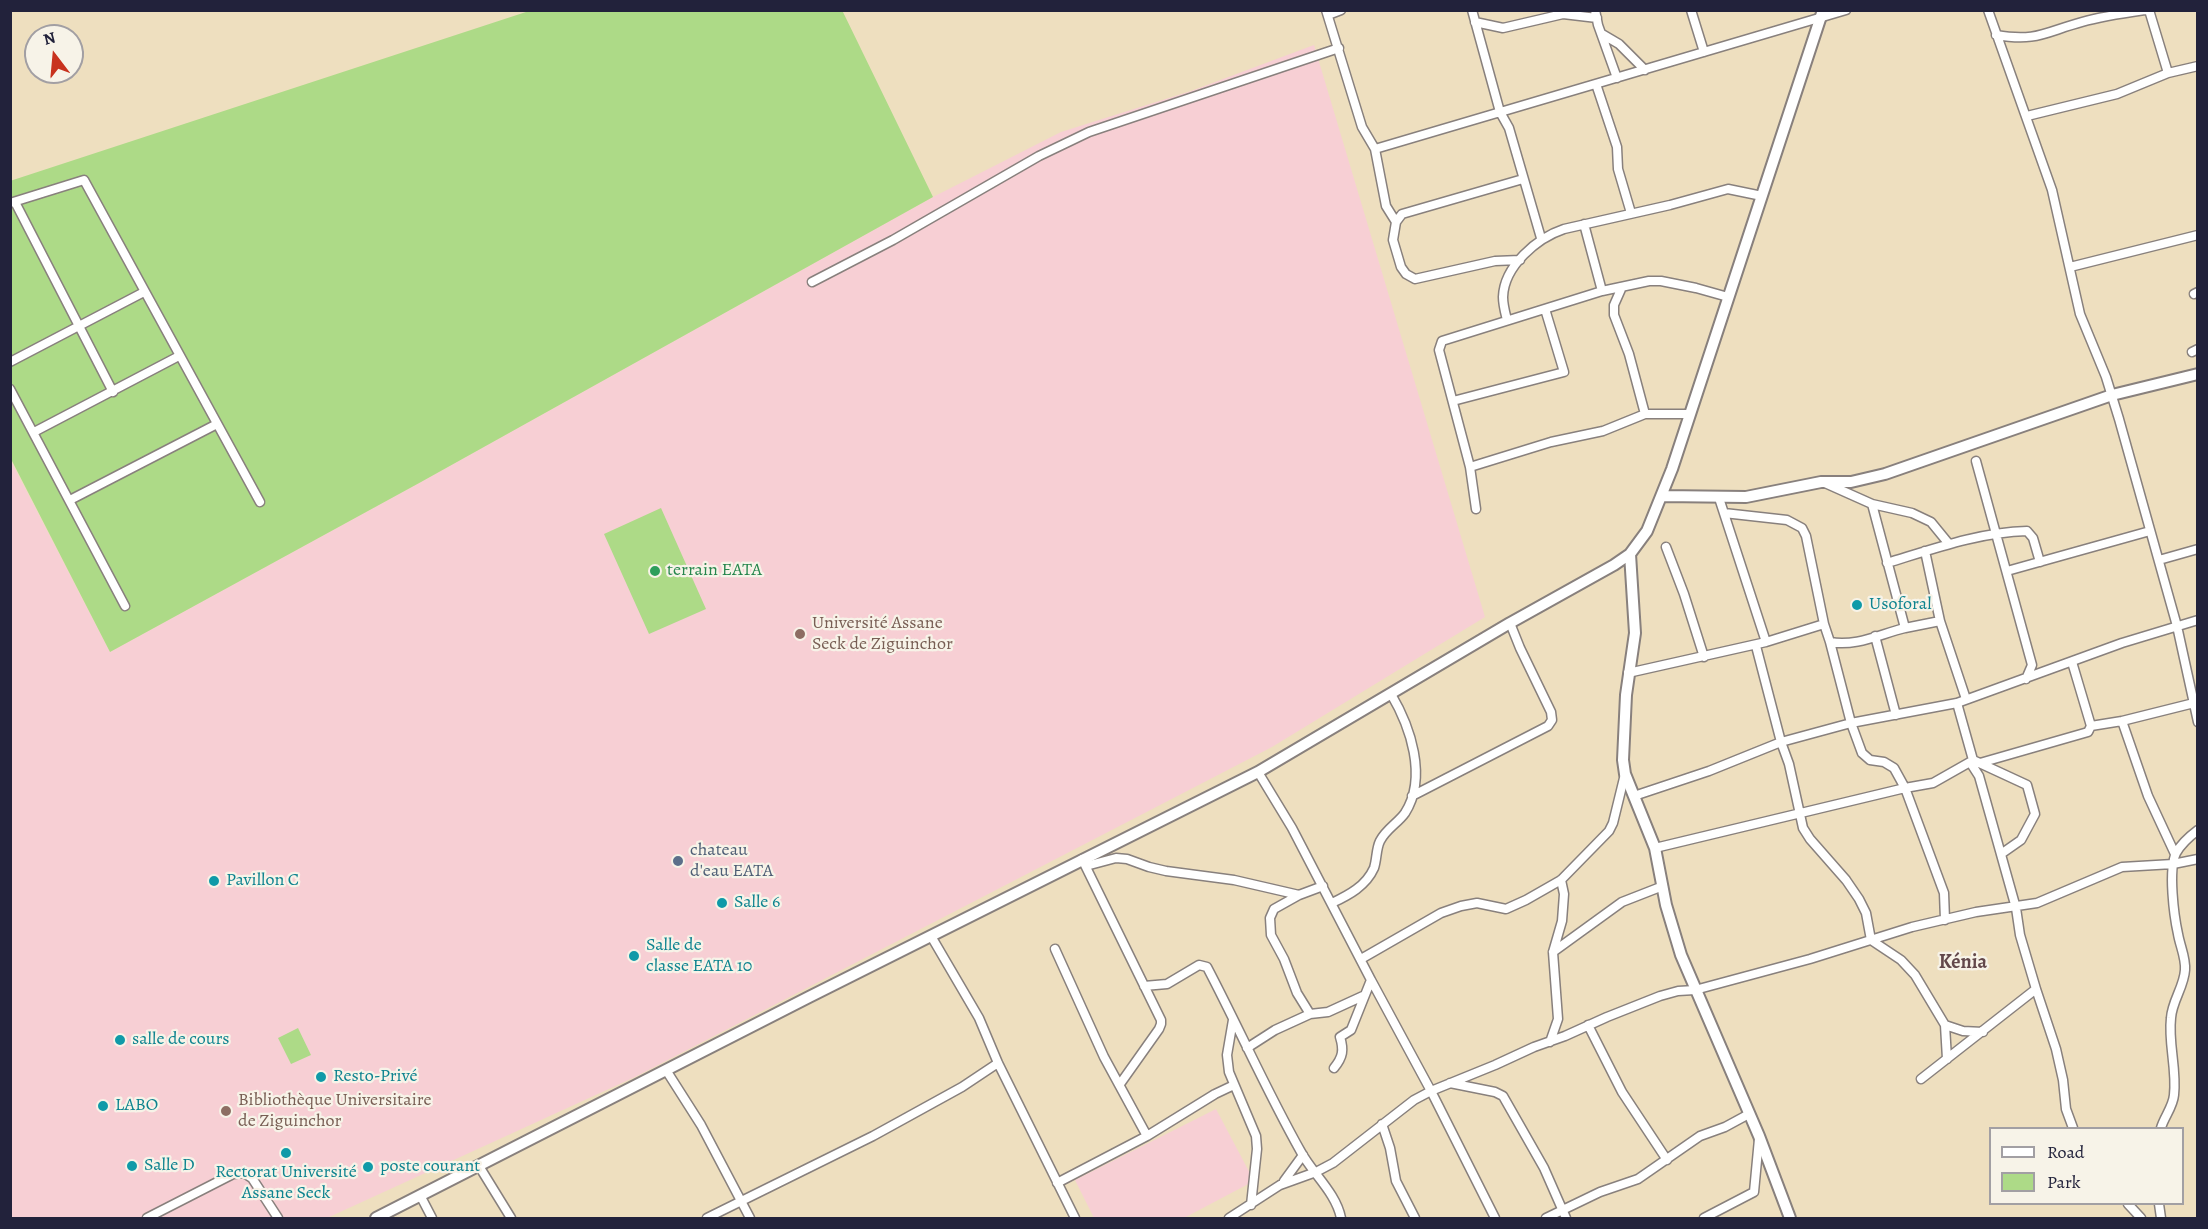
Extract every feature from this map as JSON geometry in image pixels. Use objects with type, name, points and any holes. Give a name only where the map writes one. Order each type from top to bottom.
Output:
[{"type":"street","points":[[1341,10],[1327,13],[1362,127],[1376,149],[1380,185],[1386,206],[1396,222]]},
{"type":"street","points":[[1472,10],[1500,112],[1509,128],[1541,238]]},
{"type":"street","points":[[1691,10],[1704,52]]},
{"type":"street","points":[[1376,149],[1645,70],[1822,14],[1846,10]]},
{"type":"street","points":[[1989,10],[2052,190],[2080,314],[2112,395],[2177,626],[2198,723]]},
{"type":"street","points":[[1996,35],[2031,38],[2116,12],[2148,10],[2168,73]]},
{"type":"street","points":[[1475,22],[1503,28],[1563,14],[1596,14],[1617,78]]},
{"type":"street","points":[[376,1218],[931,936],[1084,863],[1258,772],[1630,554],[1647,531],[1662,496],[1822,14]]},
{"type":"street","points":[[1601,33],[1619,44],[1645,70]]},
{"type":"street","points":[[812,282],[892,240],[1039,156],[1089,132],[1338,48]]},
{"type":"street","points":[[2027,116],[2117,94],[2168,73],[2198,66]]},
{"type":"street","points":[[1596,84],[1617,147],[1618,169],[1631,213]]},
{"type":"street","points":[[1520,260],[1495,261],[1414,279],[1401,267],[1393,240],[1396,222],[1402,214],[1523,179]]},
{"type":"street","points":[[112,392],[13,202],[84,180],[260,502]]},
{"type":"street","points":[[1507,320],[1503,294],[1510,275],[1520,260],[1541,238],[1584,224],[1728,189],[1762,196]]},
{"type":"street","points":[[1584,224],[1602,291]]},
{"type":"street","points":[[2070,267],[2198,235]]},
{"type":"street","points":[[1476,509],[1470,466],[1439,350],[1442,341],[1622,286],[1661,281],[1728,297]]},
{"type":"street","points":[[1622,286],[1614,305],[1614,315],[1629,354],[1645,414]]},
{"type":"street","points":[[10,362],[144,292]]},
{"type":"street","points":[[1454,401],[1564,372],[1545,309]]},
{"type":"street","points":[[34,432],[179,356]]},
{"type":"street","points":[[1662,496],[1746,497],[1821,482],[1851,482],[1885,474],[2112,395],[2198,374]]},
{"type":"street","points":[[10,389],[125,606]]},
{"type":"street","points":[[1470,466],[1551,442],[1603,431],[1645,414],[1690,414]]},
{"type":"street","points":[[70,500],[217,424]]},
{"type":"street","points":[[1976,461],[2032,665],[2025,680]]},
{"type":"street","points":[[1821,482],[1872,504],[1912,513],[1931,522],[1949,544]]},
{"type":"street","points":[[1719,498],[1766,642]]},
{"type":"street","points":[[1872,504],[1905,628]]},
{"type":"street","points":[[1724,513],[1787,520],[1802,528],[1806,537],[1824,624],[1851,723],[1865,757],[1884,762],[1894,768],[1905,788],[1944,893],[1946,920]]},
{"type":"street","points":[[1887,563],[1949,544],[1996,534],[2028,531],[2033,538],[2040,562]]},
{"type":"street","points":[[2007,571],[2150,531]]},
{"type":"street","points":[[1666,547],[1704,657]]},
{"type":"street","points":[[2159,560],[2198,549]]},
{"type":"street","points":[[1925,551],[1940,621],[1966,699]]},
{"type":"street","points":[[1361,959],[1441,913],[1477,903],[1506,909],[1526,900],[1561,880],[1609,831],[1625,774],[1624,733],[1628,673],[1635,633],[1630,554]]},
{"type":"street","points":[[1634,796],[1709,771],[1781,742],[1851,723],[1957,703],[2122,643],[2198,620]]},
{"type":"street","points":[[1830,642],[1853,644],[1905,628],[1940,621]]},
{"type":"street","points":[[1412,796],[1548,726],[1552,720],[1551,712],[1510,623]]},
{"type":"street","points":[[1628,673],[1756,645],[1824,624]]},
{"type":"street","points":[[1875,636],[1896,715]]},
{"type":"street","points":[[1756,645],[1792,775],[1799,815],[1810,839],[1846,880],[1859,899],[1866,913],[1871,940],[1891,952],[1909,967],[1944,1025],[1947,1059]]},
{"type":"street","points":[[1980,763],[2088,732],[2091,726],[2072,662]]},
{"type":"street","points":[[1332,903],[1351,894],[1365,882],[1374,867],[1381,839],[1404,814],[1412,796],[1415,776],[1412,739],[1391,694]]},
{"type":"street","points":[[1957,703],[1973,760],[2027,785],[2035,814],[2021,840],[2001,854]]},
{"type":"street","points":[[2091,726],[2122,721],[2194,703]]},
{"type":"street","points":[[2122,721],[2148,796],[2175,854]]},
{"type":"street","points":[[1655,848],[1933,783],[1970,762],[1979,776],[2016,908],[2020,935],[2056,1049],[2066,1095],[2066,1109],[2072,1127]]},
{"type":"street","points":[[1258,772],[1323,886],[1495,1218]]},
{"type":"street","points":[[1625,774],[1655,848],[1666,906],[1681,955],[1759,1136],[1790,1218]]},
{"type":"street","points":[[2160,1127],[2174,1098],[2175,1072],[2170,1019],[2185,971],[2173,904],[2173,864],[2175,854],[2198,830]]},
{"type":"street","points":[[1084,863],[1116,858],[1127,859],[1166,871],[1234,880],[1299,895]]},
{"type":"street","points":[[1280,1185],[1333,1163],[1414,1100],[1431,1091],[1660,996],[1678,991],[1695,990],[1810,959],[1912,927],[1977,912],[2016,908],[2037,903],[2122,867],[2173,864],[2198,859]]},
{"type":"street","points":[[1084,863],[1161,1024],[1120,1084]]},
{"type":"street","points":[[1550,1042],[1558,1020],[1552,967],[1553,952],[1562,921],[1564,894],[1561,880]]},
{"type":"street","points":[[1310,1014],[1297,993],[1284,959],[1271,935],[1269,925],[1274,909],[1299,895],[1323,886]]},
{"type":"street","points":[[1553,952],[1622,902],[1663,886]]},
{"type":"street","points":[[931,936],[979,1018],[998,1063],[1075,1218]]},
{"type":"street","points":[[1055,950],[1104,1057],[1147,1136]]},
{"type":"street","points":[[1144,986],[1167,984],[1199,965],[1207,967],[1303,1155],[1329,1191],[1341,1218]]},
{"type":"street","points":[[1334,1068],[1344,1049],[1340,1036],[1351,1030],[1371,980]]},
{"type":"street","points":[[1921,1079],[2036,989]]},
{"type":"street","points":[[1247,1048],[1275,1030],[1310,1014],[1328,1012],[1363,996]]},
{"type":"street","points":[[1233,1019],[1227,1055],[1229,1072],[1256,1136],[1257,1149],[1251,1205]]},
{"type":"street","points":[[1588,1025],[1622,1092],[1667,1160]]},
{"type":"street","points":[[1944,1025],[1963,1031],[1983,1032]]},
{"type":"street","points":[[707,1218],[873,1136],[962,1088],[998,1063]]},
{"type":"street","points":[[666,1070],[701,1125],[750,1218]]},
{"type":"street","points":[[1450,1083],[1495,1092],[1503,1096],[1544,1168],[1564,1215]]},
{"type":"street","points":[[1057,1183],[1147,1136],[1234,1085]]},
{"type":"street","points":[[1546,1218],[1564,1215],[1600,1192],[1638,1179],[1700,1136],[1725,1127],[1749,1114]]},
{"type":"street","points":[[1382,1124],[1390,1148],[1396,1181],[1415,1218]]},
{"type":"street","points":[[1704,1218],[1754,1191],[1759,1136]]},
{"type":"street","points":[[1229,1218],[1280,1185],[1292,1173],[1303,1155]]},
{"type":"street","points":[[479,1166],[511,1218]]},
{"type":"street","points":[[147,1218],[233,1174],[244,1173],[252,1178],[278,1218]]},
{"type":"street","points":[[420,1195],[432,1218]]},
{"type":"street","points":[[2130,1205],[2141,1218]]},
{"type":"shaded area","name":"Université Assane Seck de Ziguinchor","points":[[1314,45],[1485,617],[1272,747],[635,1077],[327,1218],[11,1218],[10,459],[110,652],[933,197],[1061,132],[1191,91]]},
{"type":"shaded area","points":[[1216,1109],[1254,1181],[1184,1218],[1094,1218],[1075,1180]]},
{"type":"green space","points":[[842,10],[933,197],[110,652],[11,459],[10,181],[529,11]]},
{"type":"green space","name":"terrain EATA","points":[[661,508],[706,609],[649,634],[604,534]]},
{"type":"green space","points":[[298,1028],[311,1055],[291,1064],[278,1038]]},
{"type":"place","name":"terrain EATA","points":[[655,571]]},
{"type":"place","name":"Usoforal","points":[[1857,605]]},
{"type":"place","name":"Université Assane Seck de Ziguinchor","points":[[800,634]]},
{"type":"place","name":"chateau d'eau EATA","points":[[678,861]]},
{"type":"place","name":"Pavillon C","points":[[214,881]]},
{"type":"place","name":"Salle 6","points":[[722,903]]},
{"type":"place","name":"Salle de classe EATA 10","points":[[634,956]]},
{"type":"place","name":"salle de cours","points":[[120,1040]]},
{"type":"place","name":"Resto-Privé","points":[[321,1077]]},
{"type":"place","name":"LABO","points":[[103,1106]]},
{"type":"place","name":"Bibliothèque Universitaire de Ziguinchor","points":[[226,1111]]},
{"type":"place","name":"Rectorat Université Assane Seck","points":[[286,1153]]},
{"type":"place","name":"Salle D","points":[[132,1166]]},
{"type":"place","name":"poste courant","points":[[368,1167]]},
{"type":"district","name":"Kénia","points":[[1963,963]]}]
